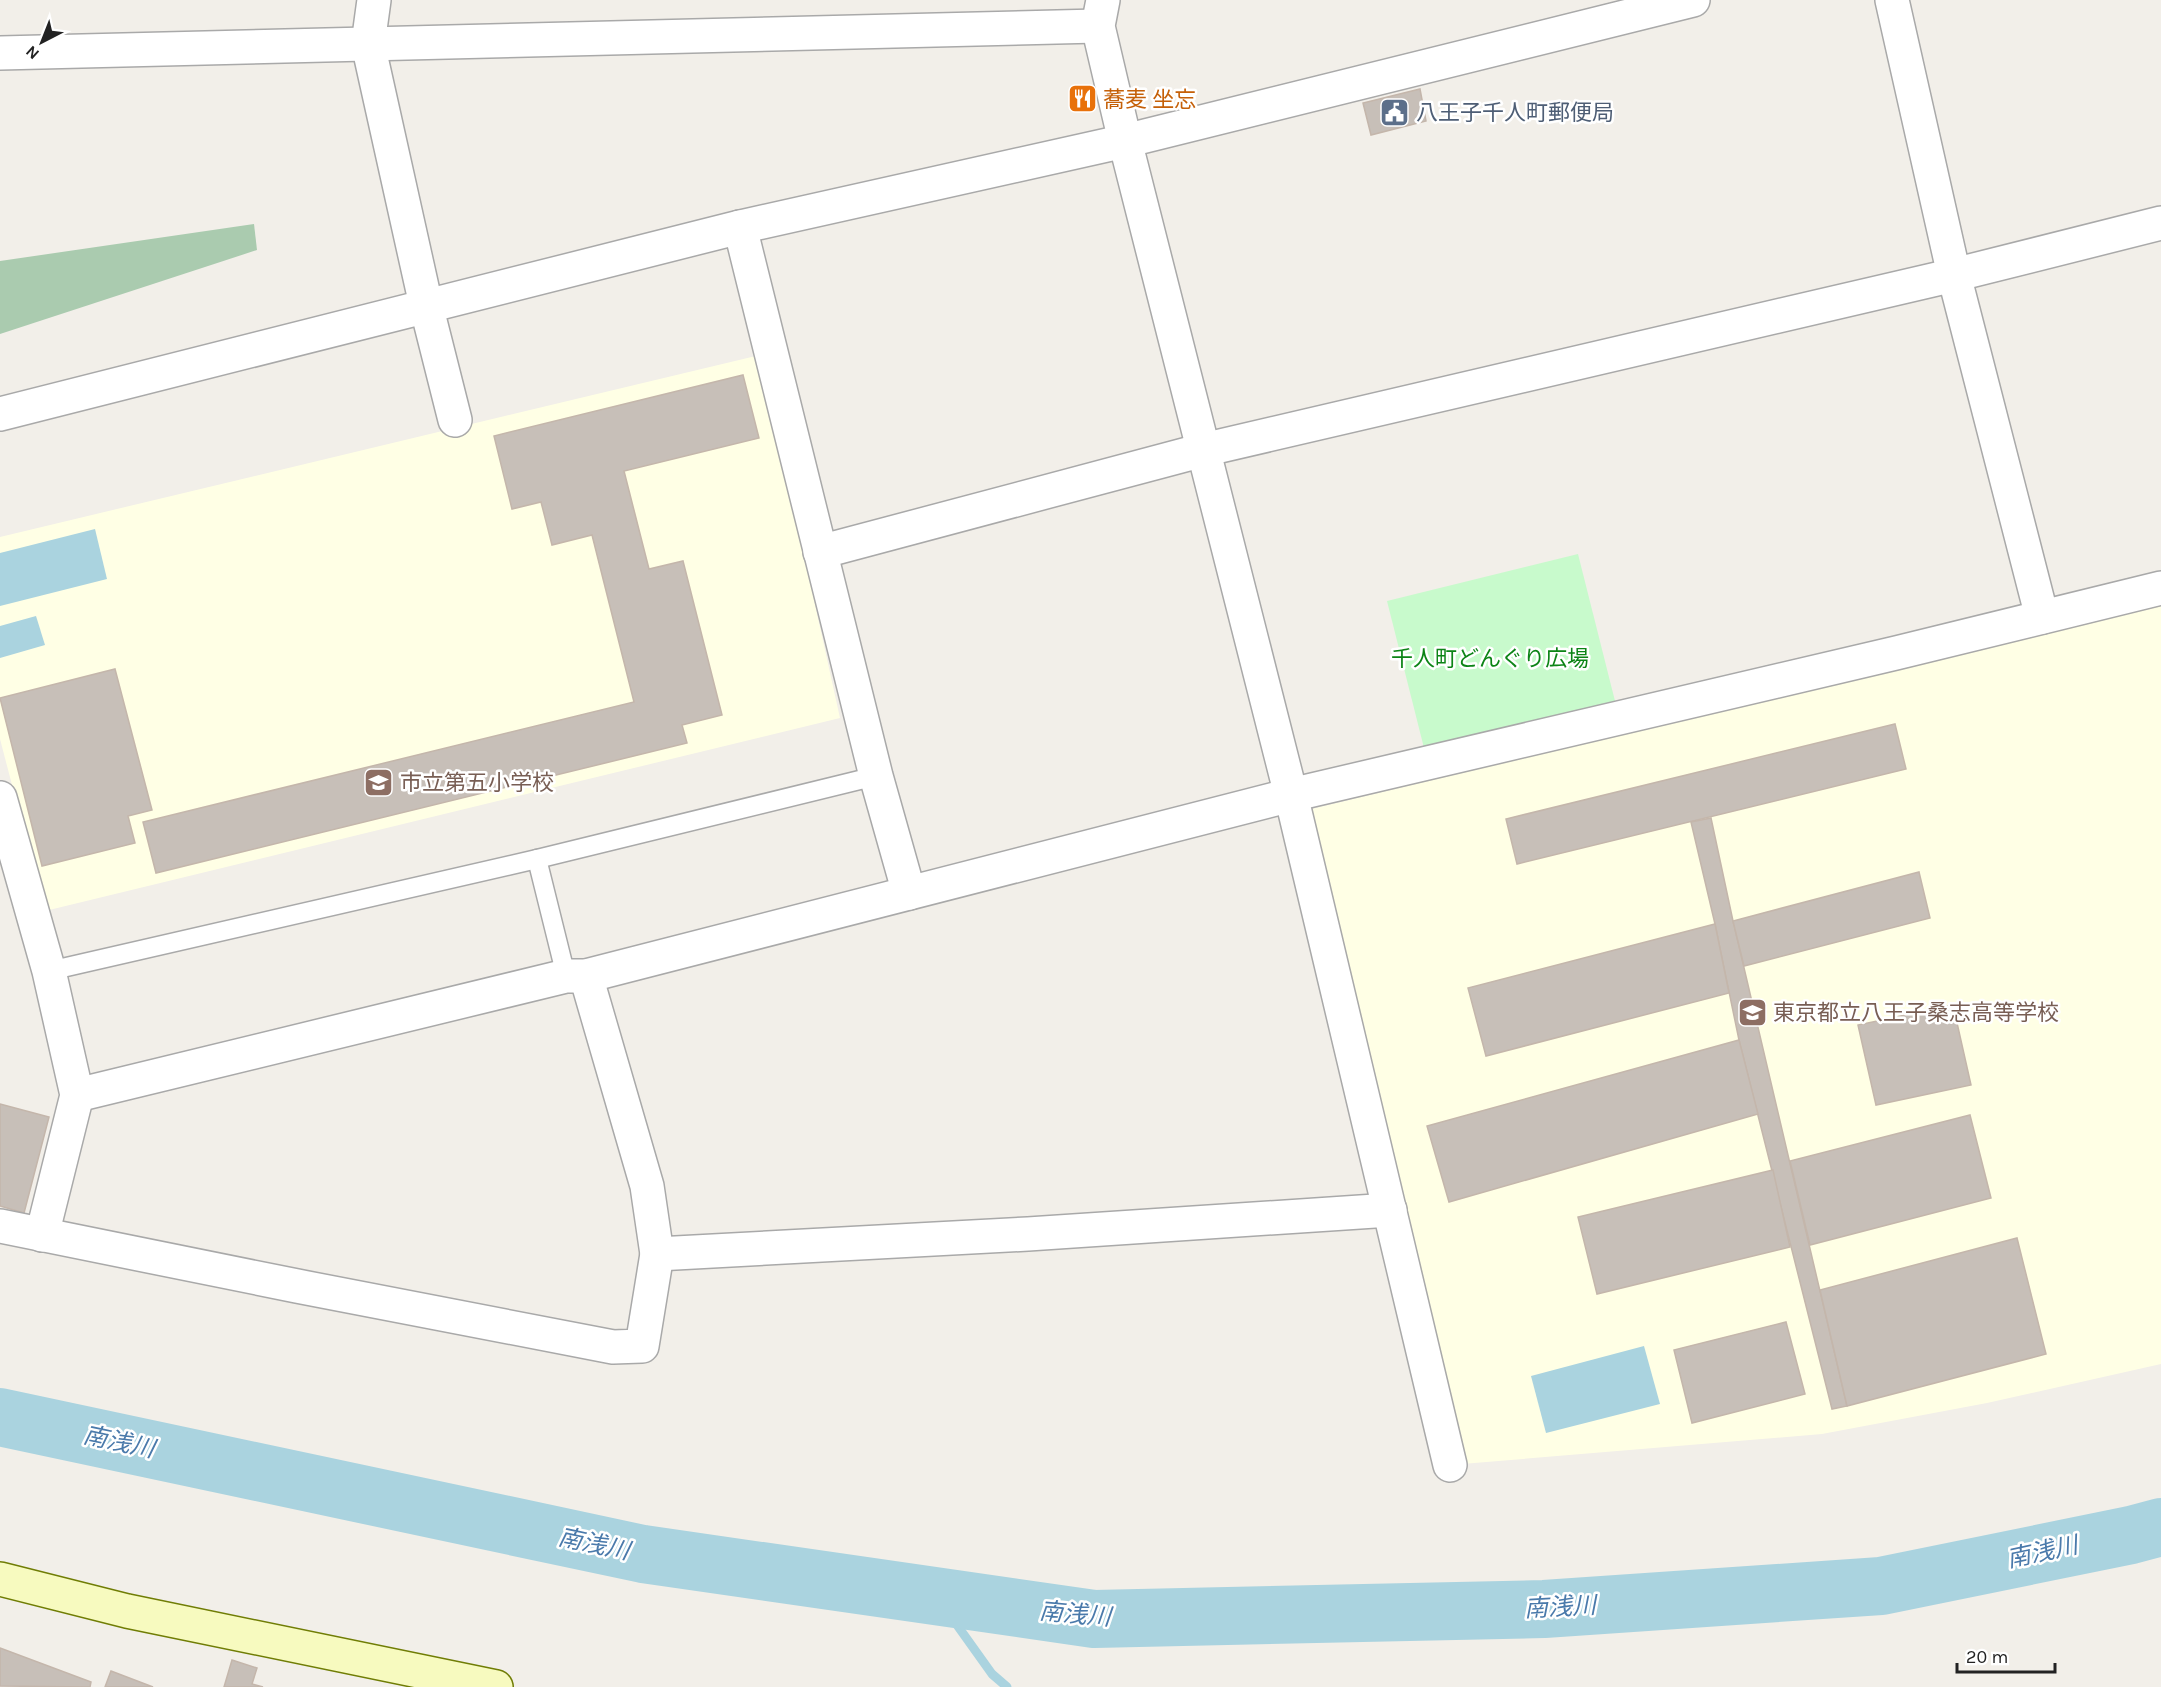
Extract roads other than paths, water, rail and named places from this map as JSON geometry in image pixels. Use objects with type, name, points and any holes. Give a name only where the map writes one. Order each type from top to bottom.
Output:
[{"type":"street","points":[[375,0],[368,45],[426,305],[455,420]]},
{"type":"street","points":[[0,414],[740,227],[1125,141],[1693,0]]},
{"type":"street","points":[[1892,0],[1953,275],[2042,617]]},
{"type":"street","points":[[0,53],[368,45],[1101,13],[1125,141],[1291,795],[1450,1465]]},
{"type":"street","points":[[820,552],[1203,450],[1953,275],[2161,223]]},
{"type":"street","points":[[740,227],[876,776],[909,893]]},
{"type":"street","points":[[77,1095],[576,976],[1291,795],[1896,653],[2161,588]]},
{"type":"street","points":[[0,798],[49,971],[77,1095],[42,1235]]},
{"type":"street","points":[[0,1226],[613,1347],[642,1346],[657,1254],[647,1186],[576,976]]},
{"type":"street","points":[[657,1254],[1028,1234],[1390,1210]]},
{"type":"street","points":[[0,1579],[127,1611],[452,1683],[496,1687]]},
{"type":"lane","points":[[49,971],[537,859],[876,776]]},
{"type":"lane","points":[[537,859],[576,976]]},
{"type":"water","points":[[95,529],[107,579],[0,606],[0,553]]},
{"type":"water","points":[[36,616],[45,645],[0,658],[0,626]]},
{"type":"water","points":[[1644,1346],[1660,1404],[1546,1433],[1531,1376]]},
{"type":"waterway","name":"南浅川","points":[[0,1417],[643,1554],[1094,1619],[1544,1609],[1881,1586],[2161,1527]]},
{"type":"waterway","points":[[937,1597],[992,1674],[1007,1687]]},
{"type":"place","name":"蕎麦 坐忘","points":[[1082,99]]},
{"type":"place","name":"八王子千人町郵便局","points":[[1395,112]]},
{"type":"place","name":"市立第五小学校","points":[[379,782]]},
{"type":"place","name":"東京都立八王子桑志高等学校","points":[[1752,1012]]},
{"type":"park label","name":"千人町どんぐり広場","points":[[1490,658]]}]
